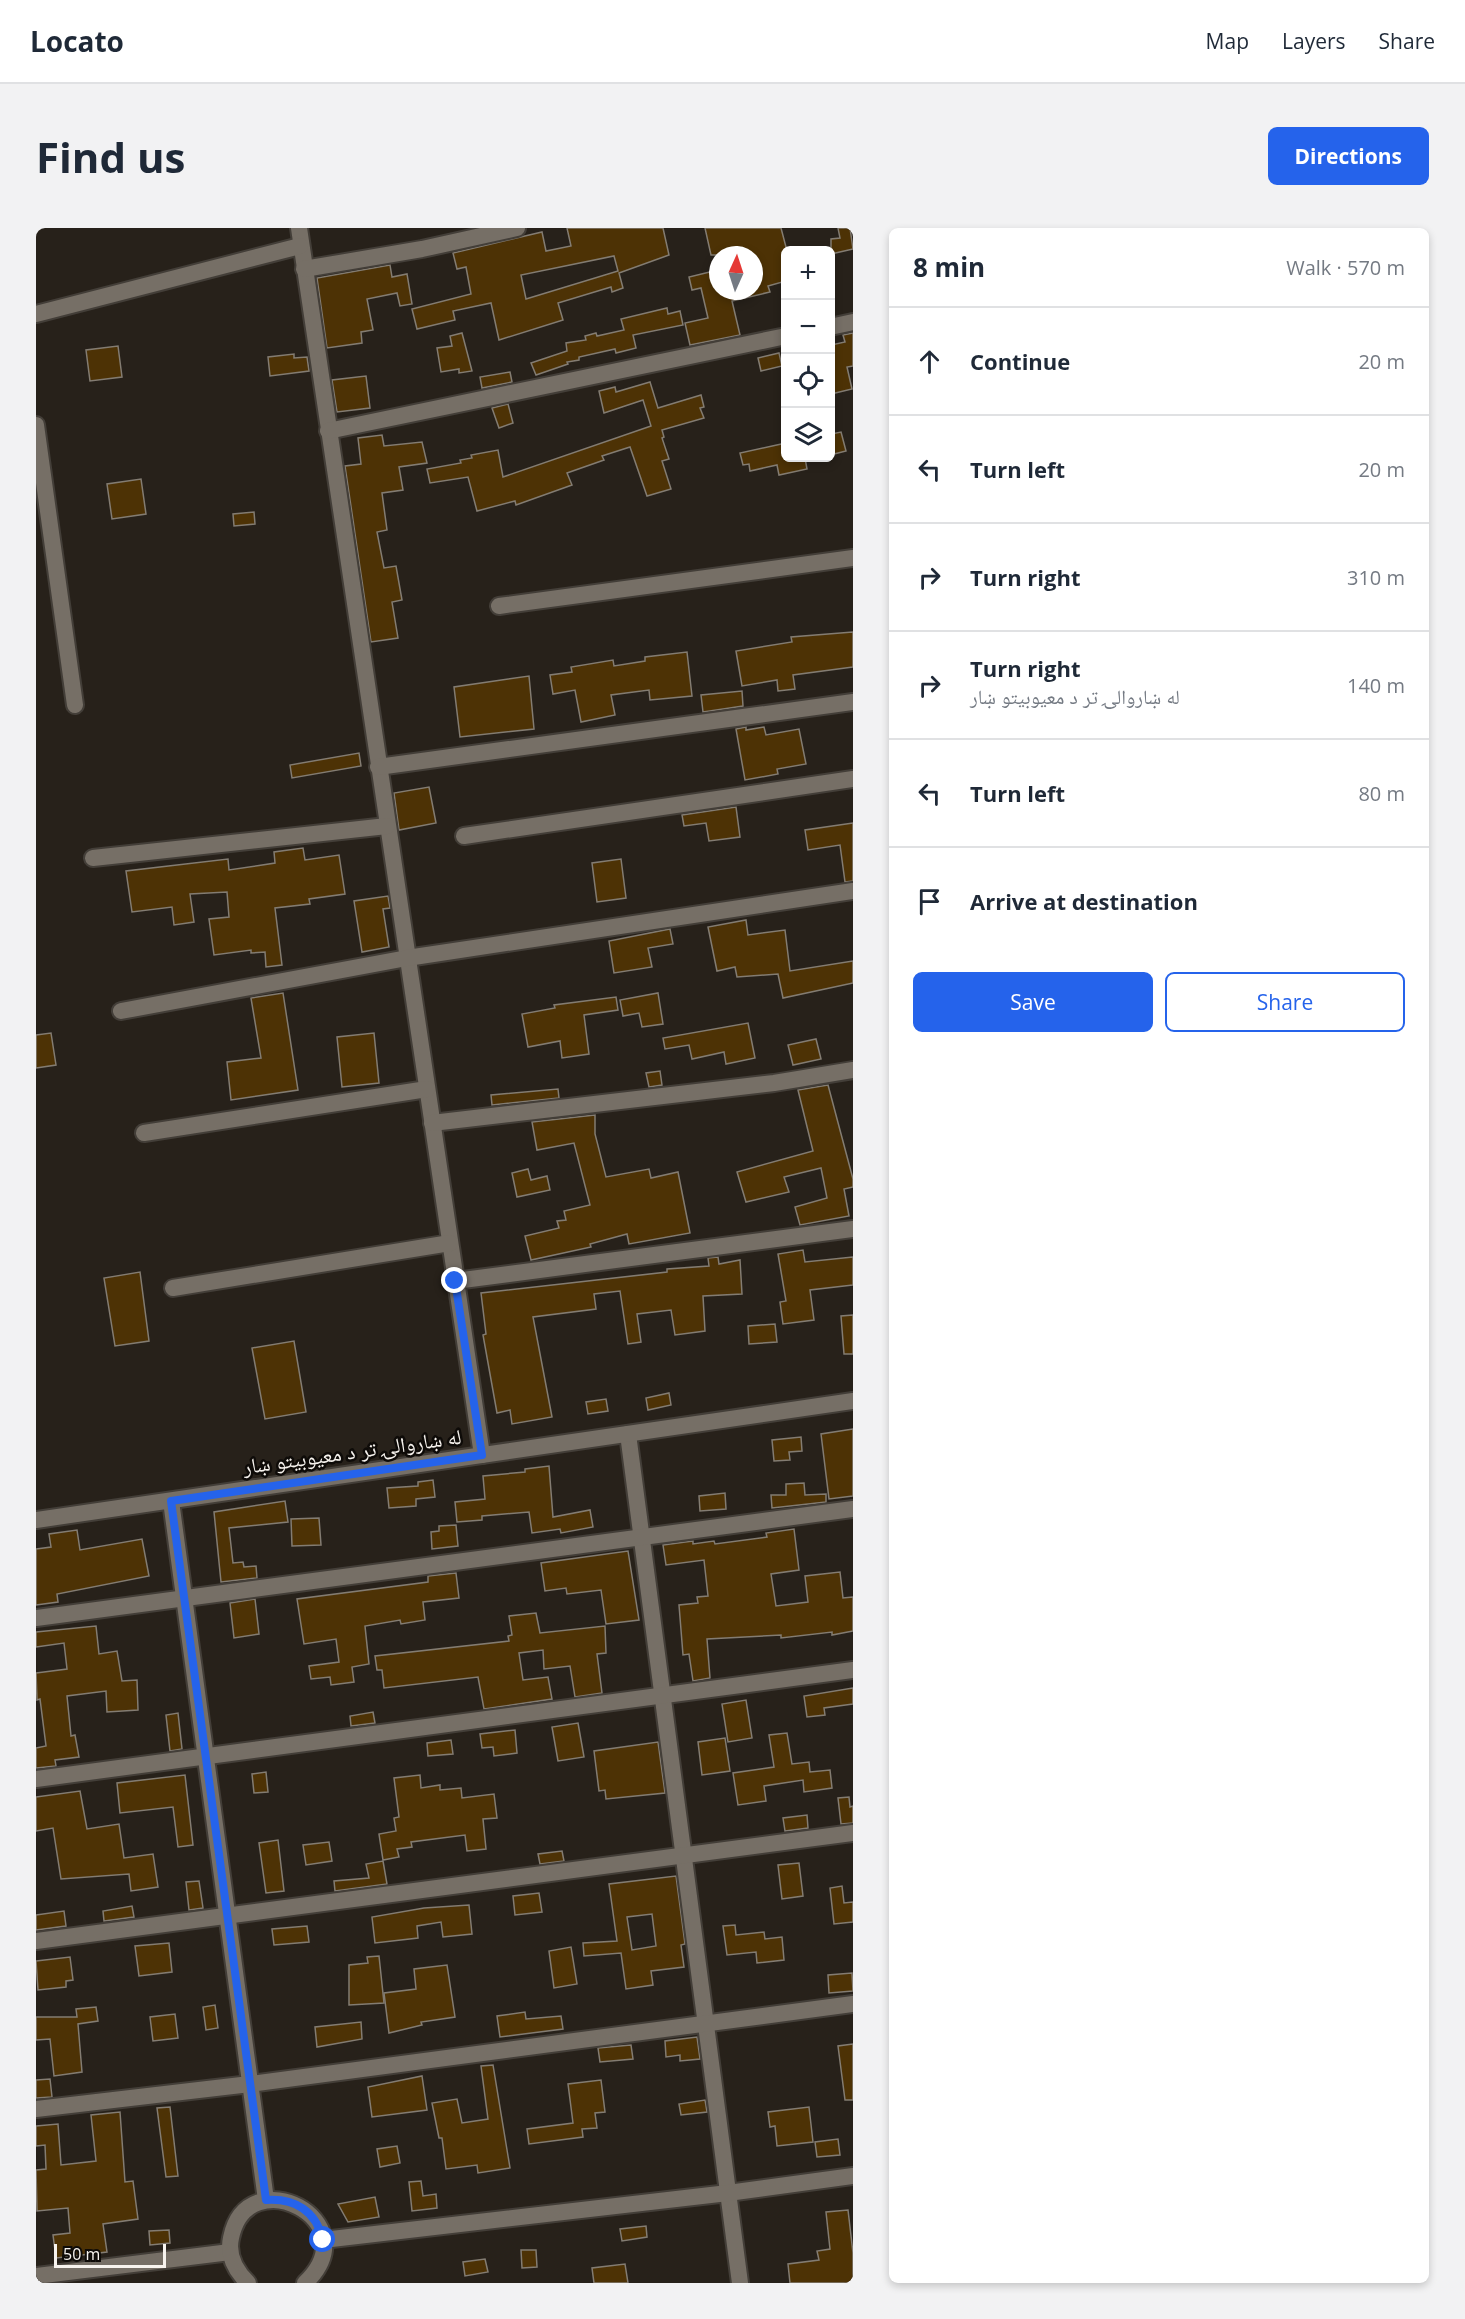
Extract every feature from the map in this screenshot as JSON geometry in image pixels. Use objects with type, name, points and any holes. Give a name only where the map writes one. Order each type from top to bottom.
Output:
[{"type":"street","points":[[299,228],[482,1455]]},
{"type":"street","points":[[304,269],[422,249],[517,228]]},
{"type":"street","points":[[36,315],[300,246]]},
{"type":"street","points":[[835,326],[853,322]]},
{"type":"street","points":[[328,431],[781,337]]},
{"type":"street","points":[[36,425],[75,705]]},
{"type":"street","points":[[499,606],[853,558]]},
{"type":"street","points":[[378,767],[853,702]]},
{"type":"street","points":[[464,836],[853,779]]},
{"type":"street","points":[[93,858],[387,826]]},
{"type":"street","points":[[121,1011],[407,958],[853,891]]},
{"type":"street","points":[[432,1123],[774,1083],[853,1070]]},
{"type":"street","points":[[144,1133],[427,1089]]},
{"type":"street","points":[[455,1281],[853,1229]]},
{"type":"street","points":[[173,1288],[450,1243]]},
{"type":"street","name":"له ښاروالۍ تر د معیوبیتو ښار","points":[[36,1520],[853,1401]]},
{"type":"street","points":[[628,1434],[740,2283]]},
{"type":"street","points":[[171,1501],[266,2200]]},
{"type":"street","points":[[36,1618],[853,1509]]},
{"type":"street","points":[[36,1779],[853,1671]]},
{"type":"street","points":[[36,1941],[853,1833]]},
{"type":"street","points":[[36,2109],[250,2084],[853,2004]]},
{"type":"street","points":[[323,2240],[728,2193],[853,2176]]},
{"type":"street","points":[[248,2283],[233,2264],[230,2252],[230,2242],[236,2223],[250,2208],[266,2200],[279,2199],[300,2205],[316,2220],[323,2240],[320,2264],[305,2283]]},
{"type":"street","points":[[36,2276],[230,2252]]},
{"type":"building","points":[[567,228],[663,228],[669,255],[619,273],[623,288],[612,292],[611,287],[558,303],[563,320],[499,340],[491,303],[453,311],[455,320],[417,329],[412,309],[471,294],[466,267],[457,269],[453,253],[542,232],[546,251],[571,246]],"holes":[[[614,256],[618,271],[526,299],[521,275]]]},
{"type":"building","points":[[705,228],[781,228],[786,246],[781,246],[781,282],[768,286],[770,292],[763,294],[763,246],[709,246]]},
{"type":"building","points":[[838,228],[850,228],[853,249],[835,253],[835,246],[831,246],[831,239],[840,238]]},
{"type":"building","points":[[390,265],[392,277],[407,274],[412,304],[400,306],[397,293],[367,299],[373,330],[361,332],[362,343],[327,348],[317,278]]},
{"type":"building","points":[[709,272],[709,300],[736,300],[732,301],[740,335],[690,345],[685,323],[708,318],[701,288],[692,290],[689,277]]},
{"type":"building","points":[[667,308],[668,314],[680,311],[683,325],[633,335],[636,348],[616,353],[615,349],[579,357],[579,360],[567,362],[568,364],[536,375],[531,363],[567,351],[566,343],[586,340],[585,336],[596,333],[597,336],[624,330],[621,319]]},
{"type":"building","points":[[462,333],[472,371],[459,373],[459,369],[441,372],[437,348],[452,346],[450,336]]},
{"type":"building","points":[[853,333],[853,366],[847,367],[852,389],[835,393],[835,344],[845,342],[843,335]]},
{"type":"building","points":[[118,346],[122,377],[90,381],[86,350]]},
{"type":"building","points":[[779,353],[781,366],[761,371],[758,358]]},
{"type":"building","points":[[294,354],[294,358],[307,357],[309,371],[270,376],[268,357]]},
{"type":"building","points":[[510,372],[512,382],[482,388],[480,377]]},
{"type":"building","points":[[366,376],[370,408],[337,412],[332,380]]},
{"type":"building","points":[[650,382],[658,408],[701,395],[704,407],[700,408],[704,418],[662,430],[664,437],[662,438],[669,459],[662,461],[671,489],[647,496],[630,447],[602,456],[604,460],[567,473],[572,485],[516,505],[515,501],[477,511],[468,477],[430,483],[427,469],[461,463],[460,460],[472,458],[471,455],[498,450],[503,477],[651,426],[643,400],[604,413],[599,391],[615,387],[616,392]]},
{"type":"building","points":[[508,404],[513,423],[499,428],[492,408]]},
{"type":"building","points":[[841,432],[846,451],[835,454],[835,433]]},
{"type":"building","points":[[382,435],[384,446],[422,442],[427,463],[399,467],[403,490],[382,493],[387,530],[377,532],[384,568],[396,566],[402,600],[392,602],[398,638],[371,642],[345,466],[361,464],[358,438]]},
{"type":"building","points":[[781,444],[781,462],[806,462],[807,469],[779,475],[777,465],[750,471],[749,464],[743,465],[740,453]]},
{"type":"building","points":[[141,479],[146,514],[112,519],[107,484]]},
{"type":"building","points":[[254,512],[255,524],[234,526],[233,514]]},
{"type":"building","points":[[853,632],[853,667],[793,675],[795,689],[778,691],[777,680],[742,686],[736,651],[792,642],[791,637]]},
{"type":"building","points":[[687,652],[692,696],[650,700],[649,690],[611,695],[615,715],[581,722],[575,690],[553,694],[550,675],[572,672],[571,667],[613,660],[614,666],[645,661],[645,657]]},
{"type":"building","points":[[529,676],[534,729],[460,737],[454,687]]},
{"type":"building","points":[[742,691],[743,706],[703,712],[701,695]]},
{"type":"building","points":[[746,727],[746,730],[764,727],[766,735],[799,729],[806,764],[777,769],[778,774],[745,780],[736,729]]},
{"type":"building","points":[[359,753],[361,766],[292,778],[290,765]]},
{"type":"building","points":[[429,787],[436,823],[399,830],[394,793]]},
{"type":"building","points":[[736,807],[740,837],[709,841],[706,823],[684,826],[682,815]]},
{"type":"building","points":[[853,823],[853,881],[845,882],[840,845],[808,850],[805,830]]},
{"type":"building","points":[[303,848],[305,860],[339,855],[345,894],[309,899],[310,904],[275,908],[282,965],[266,967],[265,952],[251,953],[251,950],[214,955],[209,919],[229,917],[227,892],[190,894],[194,922],[174,925],[172,907],[132,912],[126,871],[228,859],[229,870],[275,863],[274,852]]},
{"type":"building","points":[[621,859],[626,898],[597,902],[592,863]]},
{"type":"building","points":[[388,896],[390,908],[383,909],[389,947],[362,952],[354,901]]},
{"type":"building","points":[[746,920],[748,935],[785,930],[790,971],[853,961],[853,983],[783,998],[778,974],[737,977],[735,967],[717,971],[708,927]]},
{"type":"building","points":[[670,929],[673,944],[648,948],[652,967],[614,973],[609,941]]},
{"type":"building","points":[[283,993],[298,1090],[231,1100],[227,1062],[261,1058],[251,998]]},
{"type":"building","points":[[658,993],[663,1024],[642,1027],[639,1013],[623,1016],[620,1000]]},
{"type":"building","points":[[616,997],[618,1010],[584,1015],[589,1054],[562,1058],[560,1041],[528,1047],[522,1014],[555,1008],[554,1005]]},
{"type":"building","points":[[748,1023],[755,1058],[726,1064],[724,1052],[692,1059],[689,1045],[665,1049],[663,1038]]},
{"type":"building","points":[[51,1033],[56,1065],[36,1068],[36,1035]]},
{"type":"building","points":[[374,1033],[379,1083],[342,1087],[337,1037]]},
{"type":"building","points":[[816,1039],[821,1059],[793,1065],[788,1045]]},
{"type":"building","points":[[660,1071],[662,1085],[649,1087],[646,1073]]},
{"type":"building","points":[[828,1085],[853,1179],[853,1187],[844,1189],[849,1216],[800,1225],[795,1207],[827,1198],[821,1168],[784,1177],[789,1192],[746,1202],[737,1172],[813,1151],[798,1090]]},
{"type":"building","points":[[558,1089],[559,1098],[492,1105],[491,1095]]},
{"type":"building","points":[[595,1115],[595,1134],[606,1177],[649,1169],[651,1178],[678,1172],[690,1233],[629,1244],[627,1234],[590,1244],[591,1247],[531,1260],[525,1236],[559,1228],[557,1221],[566,1220],[564,1211],[590,1205],[574,1143],[537,1150],[532,1122]]},
{"type":"building","points":[[528,1169],[531,1180],[547,1176],[550,1190],[517,1197],[512,1173]]},
{"type":"building","points":[[803,1250],[805,1262],[853,1257],[853,1285],[810,1290],[814,1320],[783,1324],[780,1302],[786,1301],[778,1254]]},
{"type":"building","points":[[718,1257],[719,1264],[740,1260],[742,1294],[703,1296],[705,1331],[675,1335],[671,1310],[637,1314],[641,1342],[628,1344],[620,1291],[594,1294],[596,1309],[533,1317],[552,1417],[512,1424],[510,1410],[497,1413],[483,1335],[486,1334],[481,1293],[667,1272],[667,1269],[709,1266],[708,1258]]},
{"type":"building","points":[[140,1272],[149,1341],[115,1346],[104,1278]]},
{"type":"building","points":[[853,1315],[853,1354],[844,1354],[841,1316]]},
{"type":"building","points":[[775,1324],[777,1342],[749,1344],[748,1326]]},
{"type":"building","points":[[294,1341],[306,1412],[265,1419],[252,1348]]},
{"type":"building","points":[[669,1393],[671,1405],[648,1410],[646,1398]]},
{"type":"building","points":[[606,1399],[608,1411],[588,1414],[586,1402]]},
{"type":"building","points":[[853,1429],[853,1496],[829,1499],[821,1434]]},
{"type":"building","points":[[801,1437],[802,1451],[789,1452],[790,1460],[774,1461],[772,1440]]},
{"type":"building","points":[[549,1466],[553,1517],[590,1510],[593,1527],[561,1533],[560,1529],[532,1533],[529,1512],[482,1516],[482,1520],[457,1522],[455,1502],[485,1499],[483,1476],[525,1472],[525,1469]]},
{"type":"building","points":[[433,1480],[435,1497],[416,1499],[416,1506],[389,1508],[387,1488],[418,1486],[418,1482]]},
{"type":"building","points":[[804,1483],[805,1495],[826,1494],[826,1502],[772,1508],[771,1495],[786,1495],[786,1484]]},
{"type":"building","points":[[725,1493],[726,1509],[700,1511],[699,1496]]},
{"type":"building","points":[[285,1501],[288,1522],[229,1528],[233,1563],[243,1562],[244,1567],[256,1566],[257,1578],[221,1582],[214,1512]]},
{"type":"building","points":[[319,1518],[321,1545],[292,1546],[291,1519]]},
{"type":"building","points":[[456,1525],[458,1546],[432,1549],[431,1532],[439,1531],[439,1526]]},
{"type":"building","points":[[794,1529],[799,1570],[771,1574],[776,1606],[808,1602],[805,1576],[840,1572],[843,1598],[853,1597],[853,1631],[832,1635],[832,1632],[781,1638],[781,1635],[707,1639],[710,1678],[693,1681],[689,1654],[683,1655],[679,1605],[698,1603],[697,1597],[708,1596],[704,1560],[666,1565],[663,1545],[693,1541],[693,1544],[714,1541],[715,1544],[767,1537],[766,1533]]},
{"type":"building","points":[[77,1530],[80,1550],[142,1539],[149,1576],[57,1594],[58,1602],[36,1605],[36,1549],[51,1547],[49,1534]]},
{"type":"building","points":[[628,1551],[639,1620],[606,1624],[601,1590],[567,1594],[566,1588],[545,1591],[541,1563]]},
{"type":"building","points":[[456,1573],[459,1598],[423,1602],[425,1620],[401,1624],[400,1620],[365,1626],[369,1664],[352,1667],[354,1682],[331,1685],[330,1677],[311,1679],[309,1666],[339,1662],[336,1639],[304,1644],[297,1599],[428,1582],[428,1576]]},
{"type":"building","points":[[255,1599],[259,1634],[234,1638],[230,1603]]},
{"type":"building","points":[[536,1613],[540,1633],[605,1626],[606,1653],[597,1654],[602,1693],[575,1697],[570,1666],[544,1669],[543,1650],[519,1653],[523,1680],[548,1677],[552,1699],[484,1709],[478,1677],[384,1688],[382,1670],[377,1670],[375,1656],[509,1641],[508,1636],[512,1635],[509,1616]]},
{"type":"building","points":[[96,1626],[99,1654],[117,1651],[122,1681],[137,1680],[138,1710],[107,1712],[106,1691],[67,1696],[71,1736],[75,1735],[79,1757],[55,1760],[56,1766],[36,1768],[36,1748],[46,1746],[40,1699],[37,1700],[36,1673],[67,1669],[64,1643],[36,1647],[36,1632]]},
{"type":"building","points":[[853,1688],[853,1704],[824,1708],[825,1715],[807,1717],[804,1696]]},
{"type":"building","points":[[746,1700],[752,1738],[728,1742],[722,1704]]},
{"type":"building","points":[[373,1712],[375,1723],[351,1726],[350,1716]]},
{"type":"building","points":[[178,1713],[182,1749],[170,1751],[166,1715]]},
{"type":"building","points":[[578,1723],[584,1757],[558,1761],[552,1727]]},
{"type":"building","points":[[515,1730],[517,1753],[494,1756],[493,1747],[482,1748],[480,1734]]},
{"type":"building","points":[[787,1733],[792,1764],[809,1762],[810,1772],[830,1770],[832,1788],[804,1792],[803,1780],[764,1786],[766,1801],[738,1805],[733,1773],[774,1767],[769,1735]]},
{"type":"building","points":[[725,1738],[730,1771],[702,1775],[698,1742]]},
{"type":"building","points":[[451,1740],[453,1754],[428,1756],[427,1743]]},
{"type":"building","points":[[658,1742],[665,1793],[606,1799],[605,1790],[599,1791],[594,1751]]},
{"type":"building","points":[[266,1772],[268,1792],[254,1793],[252,1774]]},
{"type":"building","points":[[185,1775],[193,1845],[178,1847],[173,1807],[120,1813],[117,1783]]},
{"type":"building","points":[[420,1775],[421,1788],[440,1785],[440,1790],[461,1788],[462,1798],[494,1794],[497,1818],[483,1819],[486,1849],[467,1851],[465,1835],[411,1842],[412,1847],[397,1849],[399,1857],[383,1860],[379,1834],[396,1831],[394,1818],[399,1817],[394,1778]]},
{"type":"building","points":[[80,1791],[87,1829],[119,1824],[124,1858],[153,1854],[158,1887],[131,1891],[129,1874],[61,1879],[53,1828],[36,1831],[36,1797]]},
{"type":"building","points":[[849,1797],[850,1807],[853,1806],[853,1823],[841,1824],[838,1798]]},
{"type":"building","points":[[807,1815],[808,1828],[785,1831],[783,1818]]},
{"type":"building","points":[[278,1840],[284,1891],[266,1893],[259,1843]]},
{"type":"building","points":[[329,1842],[332,1861],[306,1865],[303,1845]]},
{"type":"building","points":[[562,1851],[564,1861],[540,1864],[538,1854]]},
{"type":"building","points":[[383,1861],[387,1884],[335,1891],[334,1881],[369,1878],[366,1864]]},
{"type":"building","points":[[799,1863],[803,1896],[782,1899],[778,1865]]},
{"type":"building","points":[[676,1876],[685,1944],[681,1945],[684,1967],[651,1971],[653,1985],[626,1989],[621,1953],[584,1956],[583,1943],[617,1941],[609,1884]],"holes":[[[652,1914],[656,1946],[632,1950],[627,1917]]]},
{"type":"building","points":[[199,1881],[203,1908],[189,1910],[186,1882]]},
{"type":"building","points":[[842,1886],[844,1903],[853,1902],[853,1922],[834,1924],[830,1888]]},
{"type":"building","points":[[539,1893],[542,1912],[515,1915],[513,1896]]},
{"type":"building","points":[[469,1905],[472,1934],[443,1937],[441,1922],[417,1926],[418,1938],[375,1943],[372,1917],[424,1908]]},
{"type":"building","points":[[132,1906],[134,1917],[104,1921],[103,1911]]},
{"type":"building","points":[[64,1911],[66,1926],[36,1930],[36,1915]]},
{"type":"building","points":[[735,1925],[736,1935],[764,1932],[765,1939],[782,1937],[784,1960],[757,1963],[756,1952],[727,1955],[723,1926]]},
{"type":"building","points":[[307,1926],[309,1942],[274,1945],[272,1929]]},
{"type":"building","points":[[169,1943],[172,1972],[139,1976],[135,1946]]},
{"type":"building","points":[[571,1947],[577,1984],[554,1988],[549,1951]]},
{"type":"building","points":[[379,1956],[384,2003],[349,2005],[349,1965],[368,1963],[367,1957]]},
{"type":"building","points":[[70,1957],[73,1980],[66,1981],[66,1987],[38,1990],[36,1961]]},
{"type":"building","points":[[447,1965],[455,2017],[421,2022],[422,2025],[389,2033],[384,1993],[416,1989],[414,1969]]},
{"type":"building","points":[[852,1973],[853,1991],[829,1993],[828,1975]]},
{"type":"building","points":[[215,2005],[218,2028],[206,2030],[203,2007]]},
{"type":"building","points":[[96,2007],[98,2021],[78,2024],[82,2072],[54,2076],[50,2039],[36,2040],[36,2017],[77,2017],[76,2009]]},
{"type":"building","points":[[525,2012],[526,2019],[561,2016],[563,2029],[500,2037],[497,2016]]},
{"type":"building","points":[[175,2014],[178,2038],[153,2041],[150,2017]]},
{"type":"building","points":[[361,2022],[362,2039],[317,2047],[315,2027]]},
{"type":"building","points":[[697,2037],[700,2059],[680,2061],[680,2055],[666,2057],[665,2041]]},
{"type":"building","points":[[853,2044],[853,2100],[845,2100],[838,2046]]},
{"type":"building","points":[[631,2045],[633,2059],[600,2062],[598,2048]]},
{"type":"building","points":[[493,2065],[510,2168],[478,2173],[477,2165],[446,2169],[442,2138],[439,2138],[432,2103],[457,2099],[462,2123],[488,2119],[481,2066]]},
{"type":"building","points":[[422,2076],[427,2110],[372,2117],[368,2087]]},
{"type":"building","points":[[50,2079],[52,2097],[36,2098],[36,2080]]},
{"type":"building","points":[[601,2080],[605,2112],[595,2113],[597,2128],[582,2129],[583,2137],[529,2144],[527,2129],[573,2123],[568,2084]]},
{"type":"building","points":[[705,2100],[707,2112],[681,2115],[679,2104]]},
{"type":"building","points":[[170,2107],[178,2176],[166,2177],[157,2108]]},
{"type":"building","points":[[809,2107],[813,2142],[777,2146],[775,2126],[770,2127],[768,2112]]},
{"type":"building","points":[[120,2112],[125,2182],[133,2181],[138,2219],[103,2224],[107,2252],[56,2258],[53,2235],[70,2233],[68,2208],[37,2211],[36,2170],[46,2169],[45,2145],[36,2146],[36,2126],[58,2124],[61,2165],[96,2161],[91,2115]]},
{"type":"building","points":[[838,2139],[840,2155],[817,2157],[815,2142]]},
{"type":"building","points":[[397,2146],[400,2163],[380,2167],[377,2149]]},
{"type":"building","points":[[421,2181],[423,2196],[436,2194],[437,2208],[412,2211],[409,2182]]},
{"type":"building","points":[[375,2197],[379,2217],[348,2222],[338,2204]]},
{"type":"building","points":[[848,2210],[853,2253],[853,2283],[790,2283],[788,2264],[819,2260],[817,2251],[830,2249],[826,2212]]},
{"type":"building","points":[[646,2226],[647,2237],[622,2241],[620,2229]]},
{"type":"building","points":[[169,2230],[170,2243],[150,2245],[149,2231]]},
{"type":"building","points":[[521,2250],[536,2250],[537,2267],[522,2268]]},
{"type":"building","points":[[485,2259],[488,2272],[465,2276],[463,2262]]},
{"type":"building","points":[[625,2264],[628,2283],[594,2283],[592,2268]]},
{"type":"route","points":[[323,2240],[316,2220],[300,2205],[279,2199],[266,2200],[171,1501],[482,1455],[455,1281]]}]
